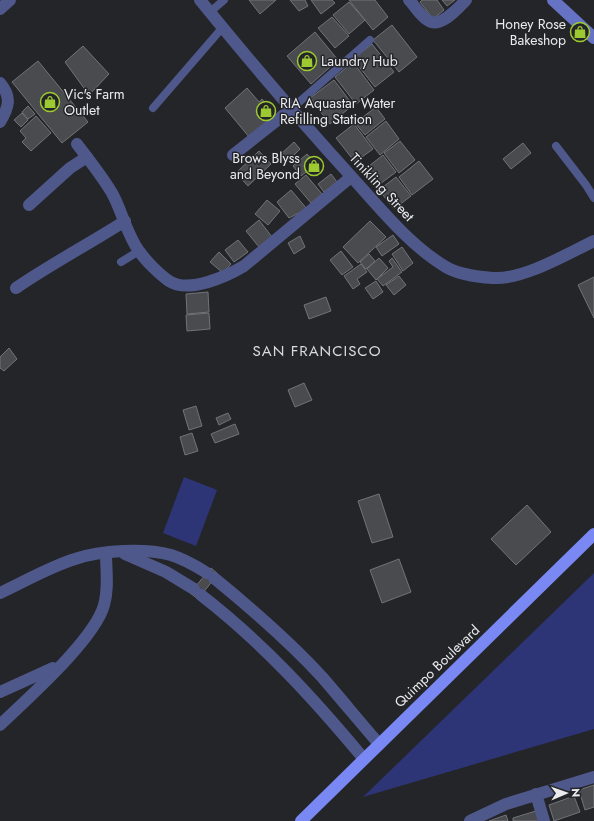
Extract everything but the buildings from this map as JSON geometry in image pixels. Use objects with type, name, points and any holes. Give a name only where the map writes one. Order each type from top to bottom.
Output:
[{"type":"main road","name":"Quimpo Boulevard","points":[[302,821],[594,534]]},
{"type":"street","points":[[0,9],[10,0]]},
{"type":"street","name":"Tinikling Street","points":[[200,0],[290,110],[371,201],[426,254],[447,268],[494,278],[517,274],[552,262],[594,241]]},
{"type":"street","points":[[409,0],[427,21],[432,22],[443,20],[466,0]]},
{"type":"street","points":[[553,0],[594,38]]},
{"type":"street","points":[[0,83],[9,96],[9,103],[0,122]]},
{"type":"street","points":[[233,155],[290,110]]},
{"type":"street","points":[[77,144],[113,195],[139,251],[170,282],[193,284],[223,277],[244,266],[351,177]]},
{"type":"street","points":[[29,205],[70,168],[87,158]]},
{"type":"street","points":[[16,288],[46,267],[77,252],[125,221]]},
{"type":"street","points":[[120,552],[166,572],[198,592],[218,608],[252,637],[282,666],[364,759]]},
{"type":"street","points":[[0,593],[74,559],[93,554],[138,552],[171,555],[194,565],[211,576],[266,622],[321,676],[379,744]]},
{"type":"street","points":[[0,725],[60,665],[98,620],[104,605],[106,592],[106,553]]},
{"type":"street","points":[[218,608],[231,592]]},
{"type":"street","points":[[0,692],[60,665]]},
{"type":"street","points":[[470,821],[506,804],[594,777]]},
{"type":"street","points":[[536,794],[544,821]]},
{"type":"lane","points":[[210,12],[224,0]]},
{"type":"lane","points":[[153,108],[223,27]]},
{"type":"lane","points":[[290,110],[370,40]]},
{"type":"lane","points":[[556,146],[586,185],[594,198]]},
{"type":"lane","points":[[121,262],[139,251]]},
{"type":"shaded area","points":[[184,477],[217,490],[196,546],[163,533]]},
{"type":"shaded area","points":[[594,573],[594,729],[363,797]]},
{"type":"place","name":"Honey Rose Bakeshop","points":[[580,32]]},
{"type":"place","name":"Laundry Hub","points":[[307,61]]},
{"type":"place","name":"Vic's Farm Outlet","points":[[50,102]]},
{"type":"place","name":"RIA Aquastar Water Refilling Station","points":[[266,111]]},
{"type":"place","name":"Brows Blyss and Beyond","points":[[314,166]]},
{"type":"district","name":"SAN FRANCISCO","points":[[317,351]]}]
